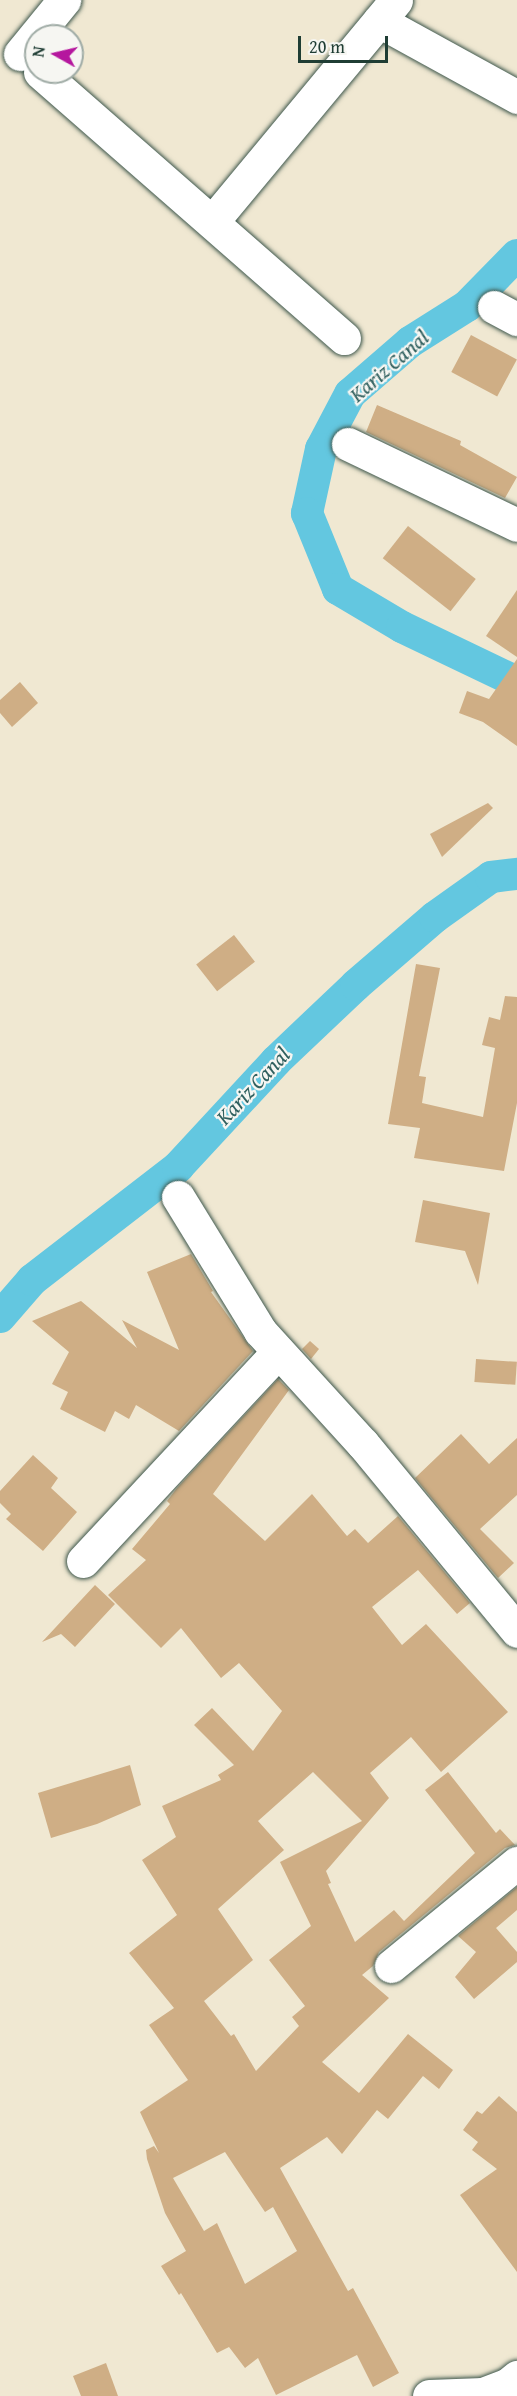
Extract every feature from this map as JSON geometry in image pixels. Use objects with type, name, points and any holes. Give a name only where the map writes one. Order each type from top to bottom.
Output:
[{"type":"street","points":[[47,24],[64,0]]},
{"type":"street","points":[[212,222],[387,11],[517,97]]},
{"type":"street","points":[[54,84],[344,338]]},
{"type":"street","points":[[348,444],[517,525]]},
{"type":"street","points":[[178,1197],[260,1331],[363,1444],[517,1631]]},
{"type":"street","points":[[83,1561],[278,1352]]},
{"type":"street","points":[[391,1966],[517,1863]]},
{"type":"street","points":[[429,2396],[483,2394],[514,2385]]},
{"type":"building","points":[[471,335],[517,359],[497,396],[451,372]]},
{"type":"building","points":[[377,405],[461,441],[460,445],[517,477],[505,498],[366,432]]},
{"type":"building","points":[[408,526],[476,579],[451,611],[383,558]]},
{"type":"building","points":[[517,590],[517,657],[486,636]]},
{"type":"building","points":[[517,659],[517,746],[483,722],[459,713],[467,691],[489,699]]},
{"type":"building","points":[[20,682],[38,703],[12,727],[0,713],[0,700]]},
{"type":"building","points":[[488,803],[493,808],[442,857],[430,834]]},
{"type":"building","points":[[234,935],[255,962],[217,991],[196,965]]},
{"type":"building","points":[[416,964],[440,968],[419,1076],[426,1077],[422,1103],[483,1117],[495,1048],[482,1045],[489,1017],[500,1020],[505,996],[517,997],[517,1103],[504,1171],[414,1158],[420,1128],[388,1124]]},
{"type":"building","points":[[423,1200],[490,1213],[478,1285],[465,1251],[415,1242]]},
{"type":"building","points":[[191,1254],[213,1291],[211,1292],[253,1351],[179,1431],[136,1405],[129,1419],[115,1411],[105,1432],[60,1409],[68,1392],[52,1384],[69,1352],[32,1321],[81,1301],[137,1348],[122,1320],[179,1350],[147,1272]]},
{"type":"building","points":[[310,1341],[319,1349],[311,1359],[302,1349]]},
{"type":"building","points":[[476,1359],[517,1362],[515,1385],[474,1382]]},
{"type":"building","points":[[278,1379],[289,1390],[213,1494],[265,1541],[312,1494],[347,1536],[355,1529],[368,1543],[398,1516],[470,1603],[457,1614],[418,1570],[372,1607],[402,1645],[426,1624],[508,1712],[441,1772],[411,1737],[370,1773],[389,1798],[326,1871],[331,1883],[328,1884],[355,1942],[394,1910],[404,1921],[475,1853],[425,1790],[448,1772],[496,1833],[500,1829],[515,1845],[505,1848],[379,1952],[373,1966],[362,1975],[389,1998],[322,2062],[359,2093],[408,2034],[453,2070],[439,2089],[423,2076],[388,2119],[377,2110],[342,2154],[327,2137],[280,2168],[348,2291],[353,2288],[399,2373],[373,2387],[357,2355],[276,2395],[258,2358],[245,2368],[229,2347],[217,2353],[181,2293],[179,2295],[161,2266],[186,2251],[165,2213],[147,2159],[146,2150],[154,2146],[159,2153],[140,2112],[188,2080],[149,2025],[174,2008],[129,1953],[177,1915],[142,1860],[176,1837],[162,1806],[221,1780],[218,1775],[234,1765],[194,1725],[212,1708],[253,1751],[282,1711],[239,1663],[221,1678],[181,1628],[161,1648],[108,1595],[146,1560],[132,1549],[170,1504],[167,1501]],"holes":[[[313,1772],[362,1821],[280,1862],[311,1926],[269,1960],[305,2006],[292,2017],[299,2026],[256,2071],[234,2034],[231,2036],[204,2001],[253,1960],[218,1909],[284,1850],[258,1821]],[[225,2152],[265,2212],[273,2207],[297,2251],[245,2284],[217,2223],[204,2231],[173,2178]]]},
{"type":"building","points":[[461,1434],[489,1464],[517,1438],[517,1495],[480,1529],[514,1563],[498,1578],[415,1478]]},
{"type":"building","points":[[33,1455],[58,1478],[51,1488],[77,1512],[43,1551],[6,1519],[11,1514],[0,1503],[0,1491]]},
{"type":"building","points":[[95,1585],[115,1604],[75,1647],[61,1634],[42,1642]]},
{"type":"building","points":[[130,1765],[141,1805],[97,1824],[51,1838],[38,1793]]},
{"type":"building","points":[[517,1887],[517,1910],[496,1928],[517,1952],[517,1962],[474,1999],[455,1977],[476,1952],[458,1936]]},
{"type":"building","points":[[499,2096],[517,2112],[517,2272],[460,2195],[497,2169],[472,2150],[478,2142],[463,2130],[477,2111],[482,2114]]},
{"type":"building","points":[[106,2363],[118,2396],[81,2396],[73,2376]]},
{"type":"waterway","name":"Kariz Canal","points":[[517,255],[467,306],[410,342],[350,394],[321,449],[307,513],[338,589],[402,627],[517,682]]},
{"type":"waterway","name":"Kariz Canal","points":[[0,1317],[32,1280],[178,1167],[276,1061],[356,985],[435,917],[491,877],[517,874]]}]
